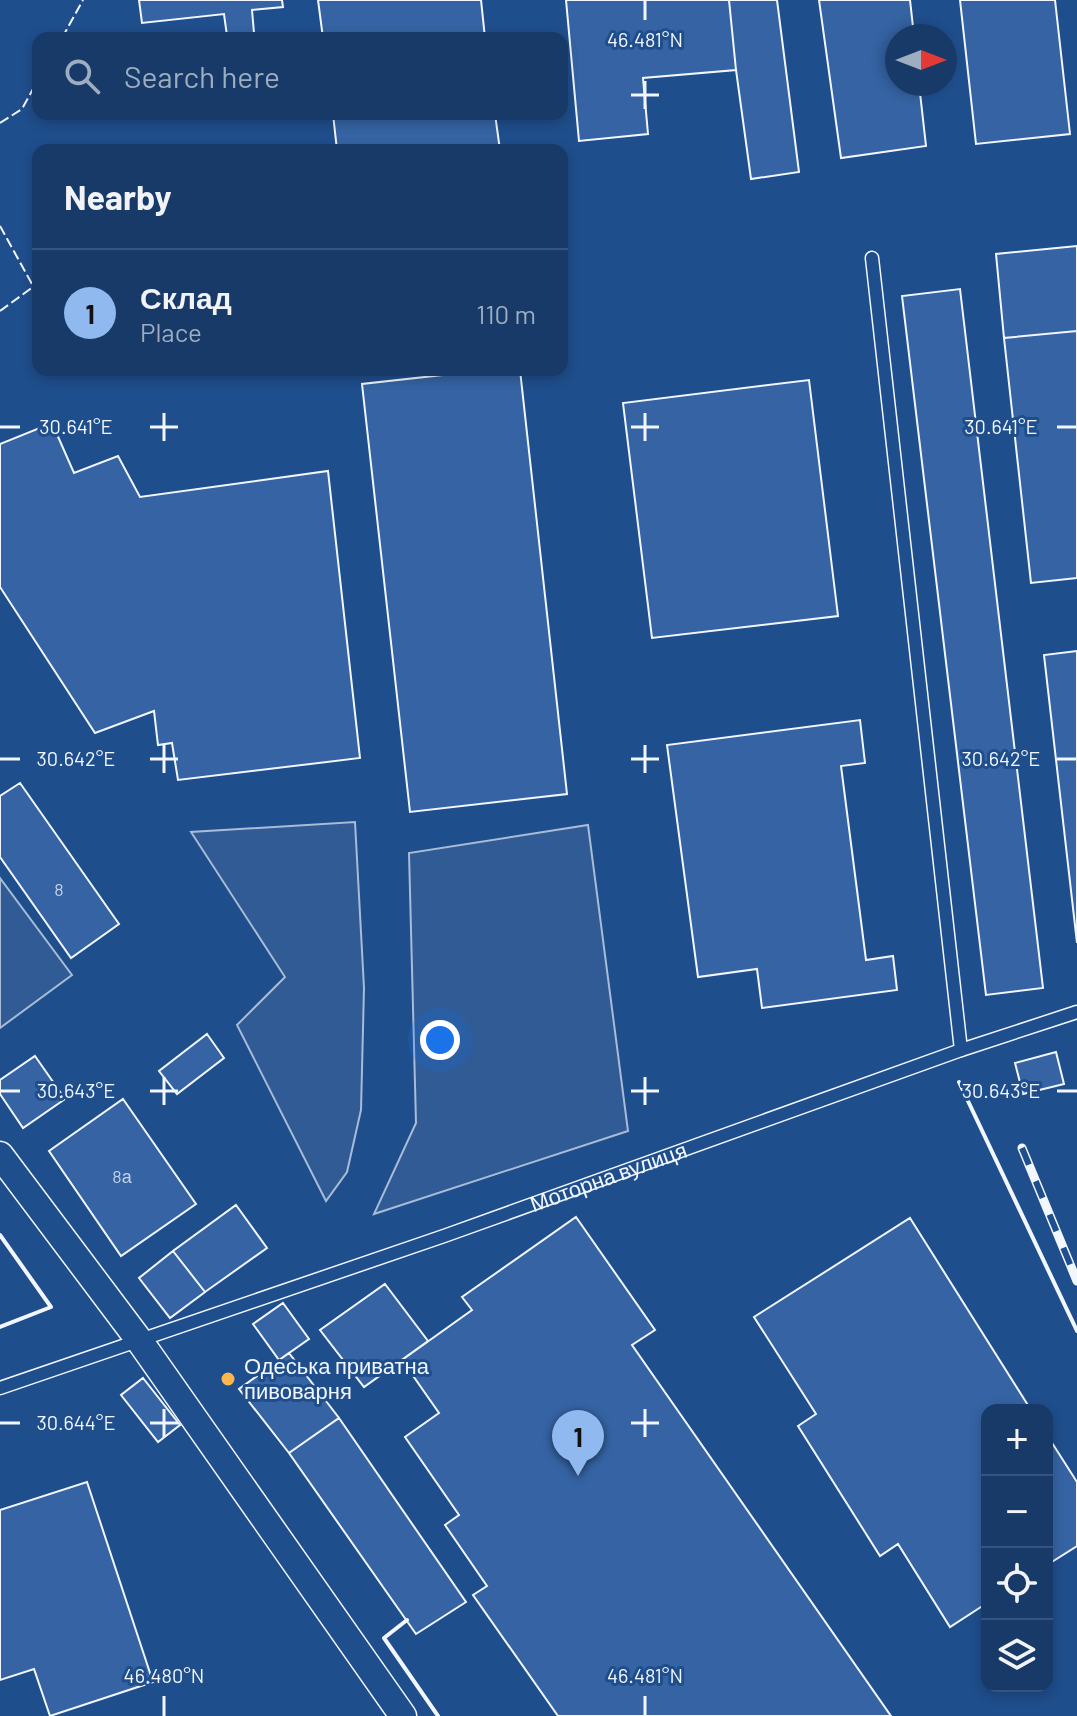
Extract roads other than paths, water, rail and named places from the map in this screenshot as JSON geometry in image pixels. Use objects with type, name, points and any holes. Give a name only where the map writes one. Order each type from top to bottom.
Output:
[{"type":"street","points":[[0,1155],[139,1340],[403,1716]]},
{"type":"lane","points":[[872,258],[961,1050]]},
{"type":"lane","name":"Моторна вулиця","points":[[0,1388],[444,1236],[961,1050],[1077,1012]]},
{"type":"railway","points":[[1022,1148],[1077,1281]]},
{"type":"place","name":"Одеська приватна пивоварня","points":[[228,1379]]},
{"type":"place","name":"Склад","points":[[578,1476]]}]
